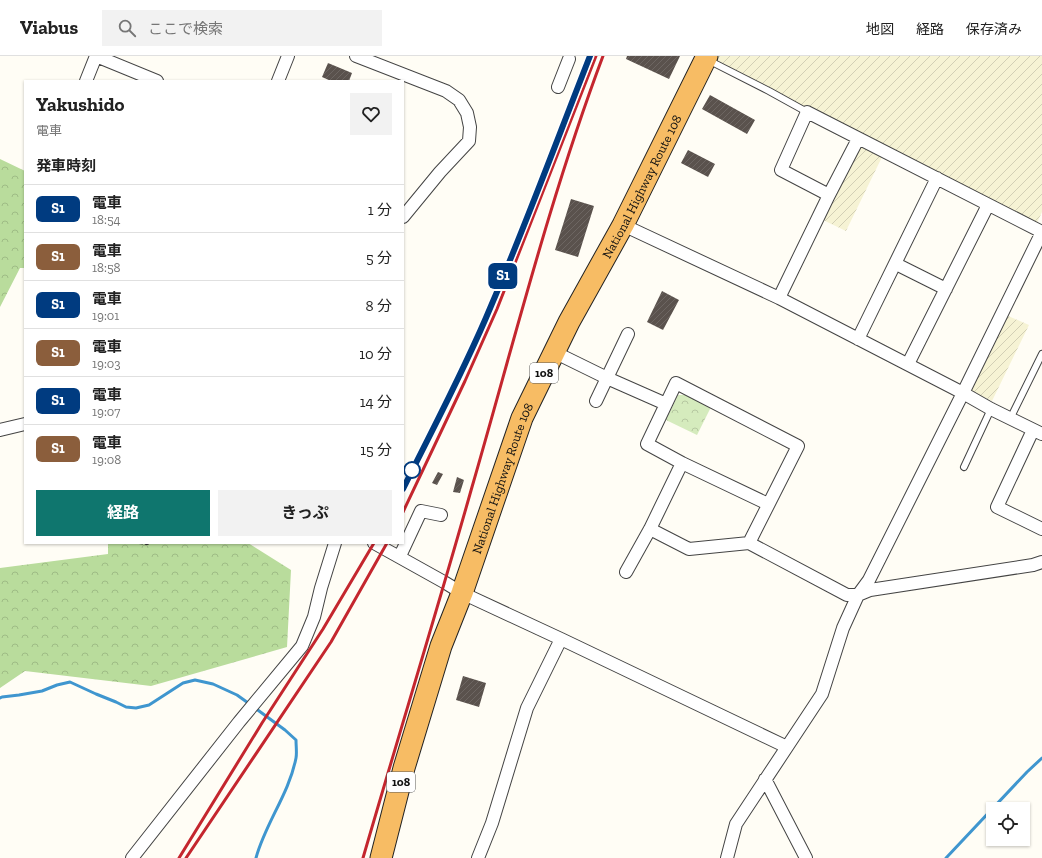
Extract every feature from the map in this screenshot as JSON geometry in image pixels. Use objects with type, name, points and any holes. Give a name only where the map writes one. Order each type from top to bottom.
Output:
[{"type":"highway","name":"National Highway Route 108","points":[[381,858],[404,768],[441,646],[462,593],[522,418],[569,322],[623,225],[707,58]]},
{"type":"street","points":[[86,80],[96,56],[150,80]]},
{"type":"street","points":[[278,80],[288,56]]},
{"type":"street","points":[[356,56],[446,91],[459,100],[467,113],[470,127],[469,141],[440,172],[404,216]]},
{"type":"street","points":[[558,88],[567,57]]},
{"type":"street","points":[[727,858],[736,824],[822,694],[843,628],[858,595],[869,580],[1042,232],[807,112],[781,170],[829,194]]},
{"type":"street","points":[[779,298],[829,194],[858,139]]},
{"type":"street","points":[[858,339],[937,178]]},
{"type":"street","points":[[908,364],[988,205]]},
{"type":"street","points":[[623,225],[779,298],[908,364],[992,410],[1038,432],[997,507],[1042,529]]},
{"type":"street","points":[[896,264],[946,289]]},
{"type":"street","points":[[596,401],[628,334]]},
{"type":"street","points":[[554,352],[607,378],[666,404]]},
{"type":"street","points":[[749,543],[798,446],[676,383],[647,444],[682,463],[768,504]]},
{"type":"street","points":[[0,430],[24,424]]},
{"type":"street","points":[[626,572],[650,530],[682,463]]},
{"type":"street","points":[[400,556],[421,511],[441,515]]},
{"type":"street","points":[[650,530],[689,549],[749,543],[847,595],[858,595],[870,590],[1025,566],[1042,562]]},
{"type":"street","points":[[132,858],[238,722],[302,646],[314,617],[335,544]]},
{"type":"street","points":[[376,544],[400,556],[462,593],[787,747]]},
{"type":"street","points":[[478,858],[492,823],[527,708],[561,639]]},
{"type":"street","points":[[765,779],[806,858]]},
{"type":"lane","points":[[707,58],[769,90],[807,112]]},
{"type":"lane","points":[[1010,419],[1042,354]]},
{"type":"lane","points":[[964,467],[992,410]]},
{"type":"shaded area","points":[[714,56],[1042,56],[1042,212],[1036,225],[712,60]]},
{"type":"shaded area","points":[[864,147],[882,157],[846,231],[823,220],[857,149]]},
{"type":"shaded area","points":[[1006,315],[1029,325],[992,401],[969,390]]},
{"type":"green space","points":[[0,159],[24,171],[24,268],[20,268],[0,307]]},
{"type":"green space","points":[[678,395],[687,395],[711,407],[697,435],[666,420]]},
{"type":"green space","points":[[108,544],[250,544],[291,570],[287,647],[151,686],[25,671],[0,688],[0,568],[108,554]]},
{"type":"building","points":[[627,56],[680,56],[669,79],[626,59]]},
{"type":"building","points":[[328,63],[352,73],[349,80],[329,80],[322,77]]},
{"type":"building","points":[[710,95],[755,120],[747,134],[702,109]]},
{"type":"building","points":[[688,150],[715,164],[708,177],[681,163]]},
{"type":"building","points":[[571,199],[594,206],[578,257],[555,250]]},
{"type":"building","points":[[662,291],[679,300],[663,330],[647,322]]},
{"type":"building","points":[[438,472],[443,474],[437,485],[432,483]]},
{"type":"building","points":[[457,477],[464,480],[460,493],[453,492]]},
{"type":"building","points":[[463,676],[486,683],[479,707],[456,700]]},
{"type":"waterway","points":[[0,698],[42,691],[70,682],[126,707],[136,708],[149,705],[183,683],[195,680],[213,684],[237,695],[251,705]]},
{"type":"waterway","points":[[255,708],[296,740],[296,758],[293,771],[265,833],[256,858]]},
{"type":"waterway","points":[[946,858],[1042,758]]},
{"type":"railway","points":[[404,510],[465,381],[497,309],[596,56]]},
{"type":"railway","points":[[363,858],[459,533],[549,216],[603,56]]},
{"type":"railway","points":[[404,487],[459,377],[491,308],[574,97]]},
{"type":"railway","points":[[179,858],[262,723],[323,629],[373,544]]},
{"type":"railway","points":[[186,858],[331,642],[386,544]]},
{"type":"train","name":"S1","points":[[404,487],[459,377],[491,308],[590,56]]}]
